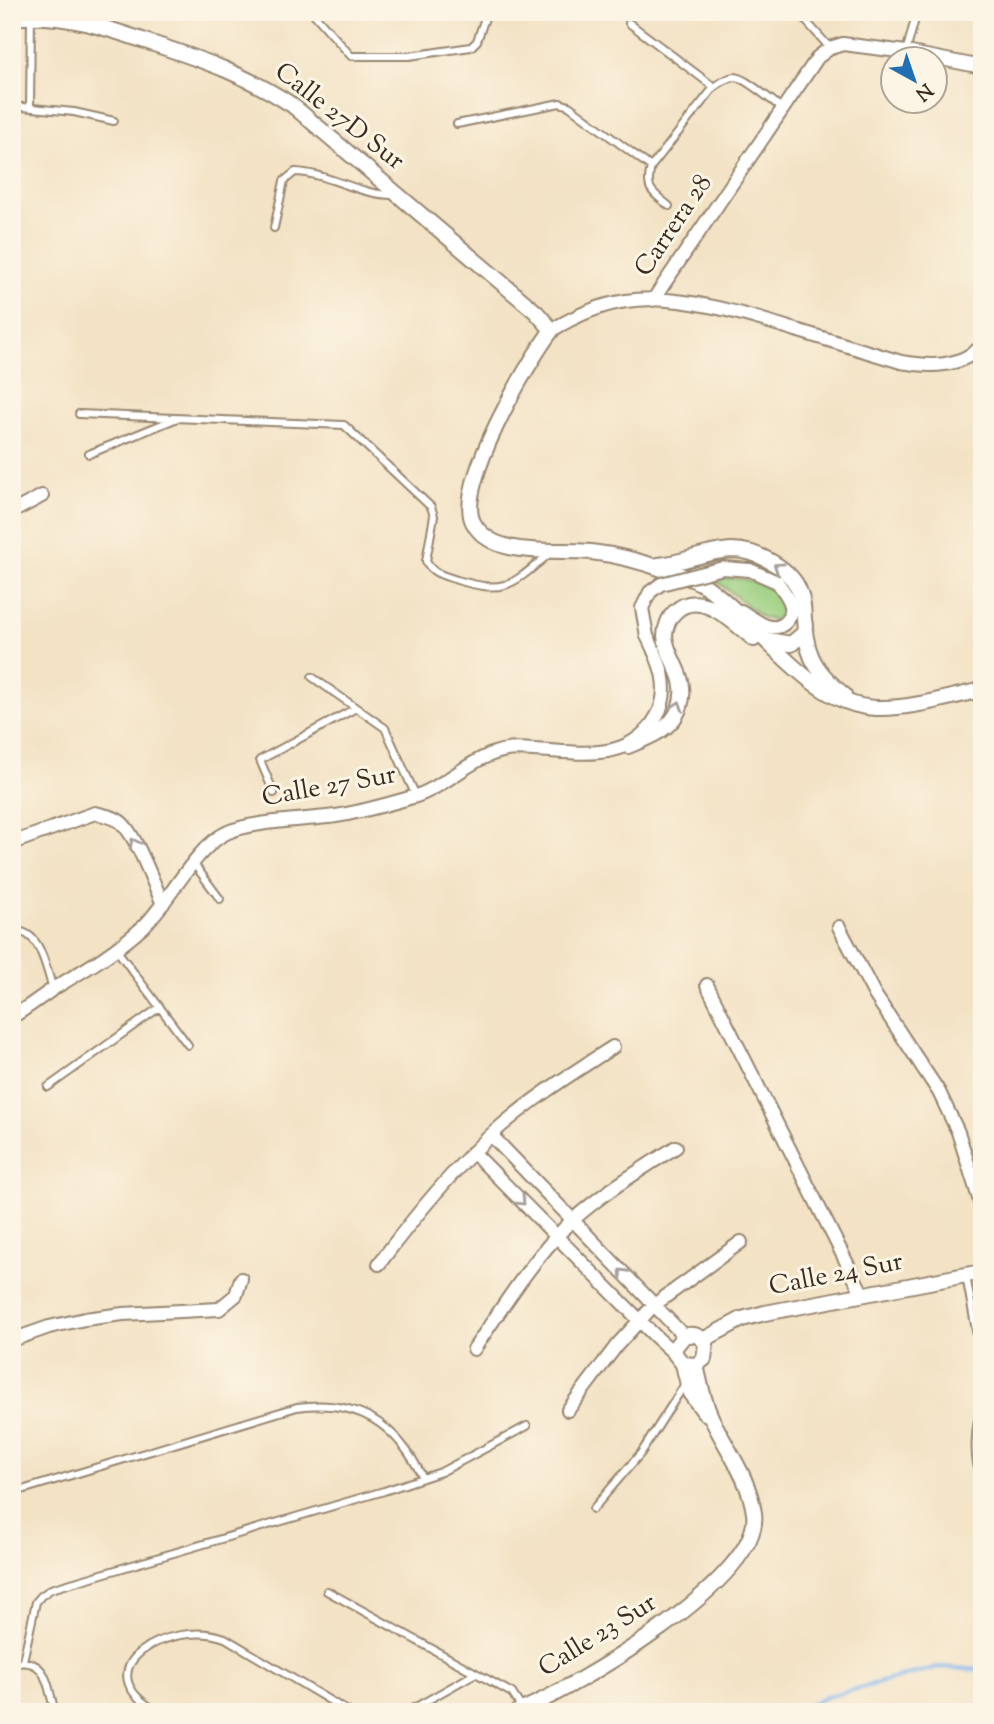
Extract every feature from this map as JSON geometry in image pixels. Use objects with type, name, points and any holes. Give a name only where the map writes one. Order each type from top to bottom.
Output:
[{"type":"street","name":"Calle 27D Sur","points":[[12,18],[66,15],[93,18],[258,83],[292,105],[399,194],[536,312],[552,330]]},
{"type":"street","points":[[830,48],[843,44],[878,48]]},
{"type":"street","name":"Carrera 28","points":[[652,566],[589,551],[516,549],[489,538],[472,520],[469,498],[482,455],[538,348],[552,330],[601,306],[628,300],[653,299],[818,57],[830,48]]},
{"type":"street","points":[[948,60],[982,67]]},
{"type":"street","points":[[653,299],[751,316],[922,366],[942,366],[960,361],[982,345]]},
{"type":"street","points":[[12,512],[42,496]]},
{"type":"street","points":[[652,566],[729,550],[756,554],[790,575],[797,584],[803,602],[813,659],[822,674],[844,696],[867,707]]},
{"type":"street","points":[[652,566],[701,583],[769,627],[778,627],[791,616],[789,598],[777,582]]},
{"type":"street","points":[[628,746],[653,722],[664,695],[661,665],[648,636],[642,608],[650,592],[661,584],[723,568],[750,570],[777,582],[803,602]]},
{"type":"street","points":[[715,593],[811,681]]},
{"type":"street","points":[[628,746],[665,728],[679,709],[681,678],[665,636],[672,614],[690,603],[710,606],[831,695],[867,707],[895,708],[982,690]]},
{"type":"street","points":[[766,639],[791,644],[803,634],[806,626]]},
{"type":"street","name":"Calle 27 Sur","points":[[12,1017],[116,949],[144,926],[194,863],[225,833],[242,827],[340,815],[416,796],[494,753],[509,749],[595,752],[628,746]]},
{"type":"street","points":[[12,843],[96,813],[110,816],[120,821],[131,834],[163,904]]},
{"type":"street","points":[[839,927],[875,996],[939,1092],[958,1132],[982,1208]]},
{"type":"street","points":[[707,985],[863,1295]]},
{"type":"street","points":[[379,1264],[415,1215],[491,1135],[562,1080],[612,1047]]},
{"type":"street","points":[[491,1135],[684,1336]]},
{"type":"street","points":[[474,1349],[525,1274],[556,1236],[573,1220],[676,1147]]},
{"type":"street","points":[[473,1152],[640,1320],[685,1361],[686,1383],[696,1403],[711,1418]]},
{"type":"street","points":[[568,1410],[617,1345],[654,1305],[741,1242]]},
{"type":"street","name":"Calle 24 Sur","points":[[703,1340],[742,1319],[982,1272]]},
{"type":"street","points":[[12,1340],[49,1327],[85,1319],[123,1314],[219,1309],[236,1295],[242,1279]]},
{"type":"street","points":[[685,1361],[706,1354],[703,1340],[694,1335],[684,1336],[676,1347],[701,1387],[711,1418]]},
{"type":"street","name":"Calle 23 Sur","points":[[521,1711],[545,1706],[662,1629],[732,1566],[746,1549],[755,1532],[750,1493],[711,1418]]},
{"type":"lane","points":[[314,14],[351,56],[409,57],[471,47],[477,41],[487,12]]},
{"type":"lane","points":[[798,12],[830,48]]},
{"type":"lane","points":[[908,46],[917,12]]},
{"type":"lane","points":[[30,107],[31,16]]},
{"type":"lane","points":[[629,23],[714,87]]},
{"type":"lane","points":[[669,206],[651,192],[647,181],[651,167],[714,87],[735,77],[783,109]]},
{"type":"lane","points":[[457,124],[560,103],[569,106],[651,167]]},
{"type":"lane","points":[[12,106],[74,112],[114,121]]},
{"type":"lane","points":[[274,228],[284,181],[295,172],[308,172],[375,194],[399,194]]},
{"type":"lane","points":[[79,414],[344,425],[431,507],[434,516],[426,561],[435,573],[481,587],[495,588],[507,585],[526,573],[553,551]]},
{"type":"lane","points":[[89,454],[177,418]]},
{"type":"lane","points":[[312,677],[385,727],[416,796]]},
{"type":"lane","points":[[274,793],[260,760],[356,708]]},
{"type":"lane","points":[[194,863],[220,899]]},
{"type":"lane","points":[[12,932],[29,933],[35,941],[53,989]]},
{"type":"lane","points":[[116,949],[188,1045]]},
{"type":"lane","points":[[48,1087],[160,1007]]},
{"type":"lane","points":[[966,1276],[982,1363]]},
{"type":"lane","points":[[593,1509],[641,1453],[686,1383]]},
{"type":"lane","points":[[12,1493],[297,1407],[316,1405],[354,1410],[384,1425],[406,1447],[423,1478]]},
{"type":"lane","points":[[982,1406],[975,1456],[982,1478]]},
{"type":"lane","points":[[23,1661],[36,1602],[51,1589],[423,1478],[452,1467],[527,1426]]},
{"type":"lane","points":[[327,1591],[512,1693],[521,1711]]},
{"type":"lane","points":[[159,1712],[138,1698],[127,1679],[129,1665],[136,1654],[172,1636],[210,1632],[225,1638],[349,1712]]},
{"type":"lane","points":[[12,1664],[23,1661],[34,1663],[43,1671],[55,1712]]},
{"type":"lane","points":[[407,1712],[476,1673]]},
{"type":"green space","points":[[715,580],[749,580],[774,591],[783,602],[781,614],[774,620],[763,618]]},
{"type":"waterway","points":[[796,1712],[826,1697],[938,1667],[982,1670]]}]
